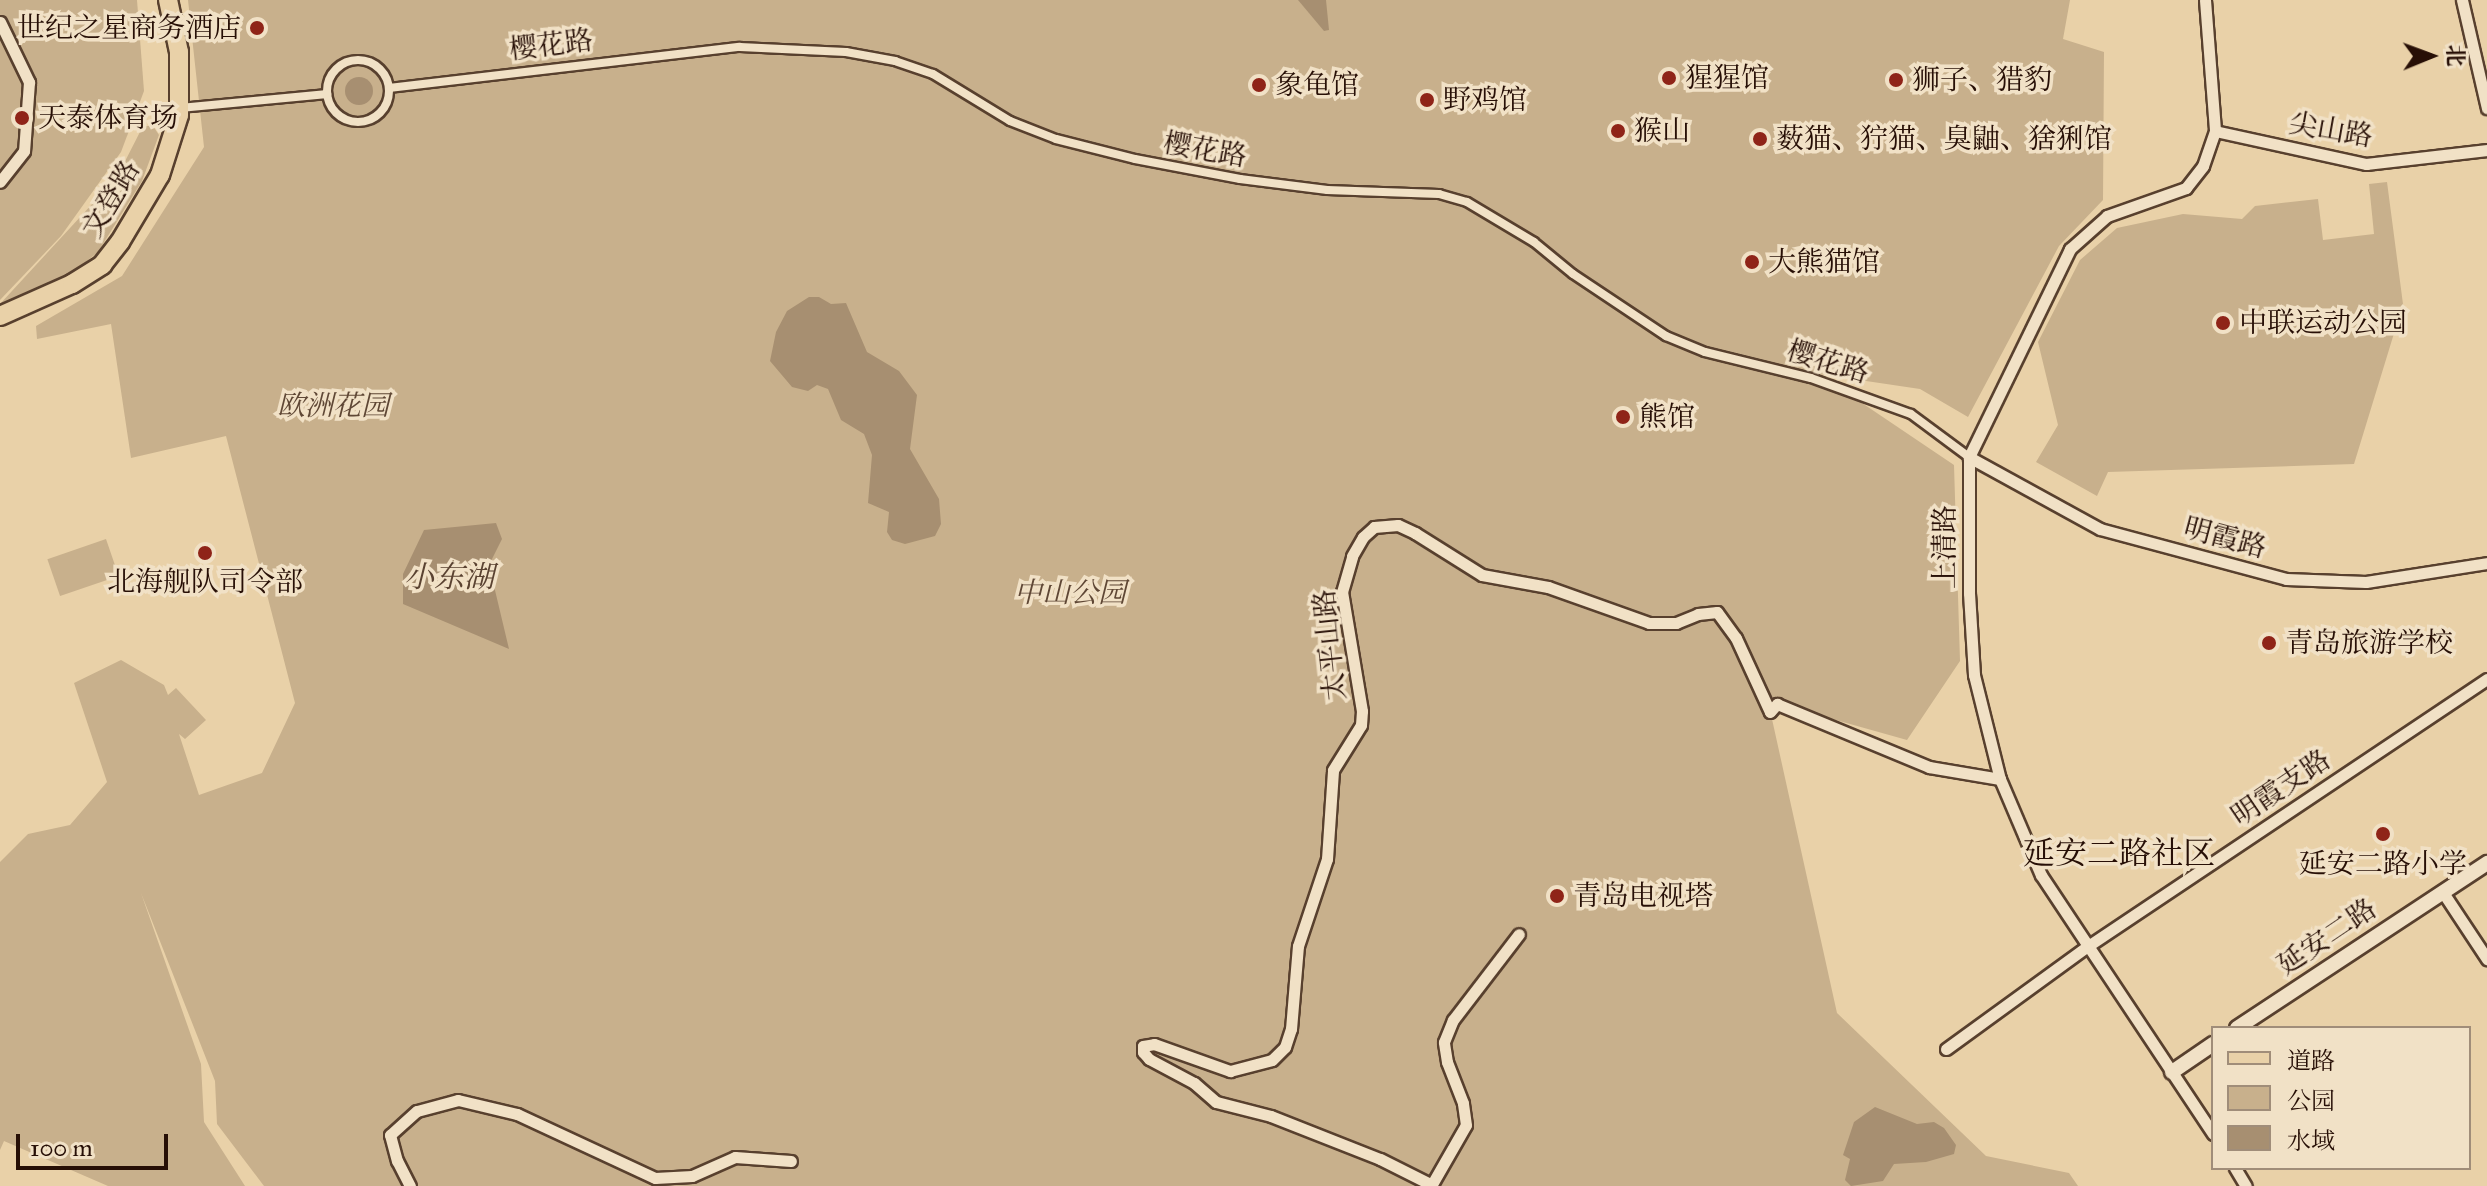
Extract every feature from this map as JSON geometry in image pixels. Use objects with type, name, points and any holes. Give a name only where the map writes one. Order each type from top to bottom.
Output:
[{"type":"main road","name":"文登路","points":[[0,316],[72,284],[109,258],[160,175],[179,108],[179,52],[168,0]]},
{"type":"street","name":"上清路","points":[[2205,0],[2215,131],[2203,166],[2186,188],[2107,216],[2070,249],[1969,457],[1969,593],[1974,675],[2000,779],[2041,875],[2211,1131]]},
{"type":"street","points":[[2462,0],[2487,108]]},
{"type":"street","points":[[0,22],[29,82],[24,151],[0,182]]},
{"type":"street","name":"樱花路","points":[[389,88],[740,47],[846,52],[895,61],[933,74],[1010,121],[1056,139],[1135,159],[1240,179],[1327,190],[1439,194],[1467,202],[1534,242],[1573,274],[1666,336],[1705,352],[1811,378],[1911,414],[1969,457]]},
{"type":"street","points":[[360,60],[380,69],[389,88],[388,98],[378,114],[361,122],[351,121],[335,111],[327,94],[328,83],[340,66],[360,60]]},
{"type":"street","points":[[179,108],[327,94]]},
{"type":"street","name":"尖山路","points":[[2215,131],[2366,164],[2487,150]]},
{"type":"street","name":"明霞路","points":[[1969,457],[2100,529],[2286,579],[2366,582],[2487,563]]},
{"type":"street","name":"太平山路","points":[[1431,1186],[1380,1159],[1271,1116],[1216,1102],[1194,1083],[1149,1059],[1143,1052],[1143,1046],[1154,1044],[1210,1067],[1230,1071],[1272,1060],[1285,1047],[1291,1029],[1298,946],[1327,859],[1333,770],[1361,725],[1362,711],[1342,592],[1352,556],[1363,537],[1374,527],[1398,525],[1482,575],[1548,587],[1649,623],[1676,623],[1698,614],[1717,612],[1736,638],[1770,712],[1777,704],[1929,767],[2000,779]]},
{"type":"street","name":"明霞支路","points":[[1946,1049],[2088,946],[2487,679]]},
{"type":"street","name":"延安二路","points":[[2240,1026],[2487,863]]},
{"type":"street","points":[[2442,891],[2487,959]]},
{"type":"street","points":[[1431,1186],[1466,1125],[1463,1103],[1447,1062],[1444,1042],[1453,1020],[1519,934]]},
{"type":"street","points":[[2172,1072],[2211,1045]]},
{"type":"street","points":[[410,1186],[397,1161],[390,1135],[417,1111],[458,1100],[517,1114],[655,1178],[692,1176],[735,1157],[791,1161]]},
{"type":"green space","points":[[0,0],[137,0],[144,91],[121,152],[61,236],[0,300]]},
{"type":"green space","name":"中山公园","points":[[188,0],[2070,0],[2063,39],[2104,52],[2103,200],[2059,246],[1968,417],[1920,389],[1819,374],[1954,465],[1960,661],[1907,740],[1768,701],[1837,1013],[1986,1156],[2069,1173],[2078,1186],[264,1186],[217,1124],[215,1081],[141,893],[201,1064],[204,1122],[245,1186],[108,1186],[4,1141],[0,1150],[0,862],[28,834],[70,825],[107,782],[74,683],[121,660],[164,685],[168,695],[176,688],[206,720],[185,739],[179,734],[199,795],[262,773],[295,703],[226,436],[131,458],[111,324],[37,339],[36,326],[122,276],[204,147]]},
{"type":"green space","points":[[143,126],[153,126],[159,135],[142,181],[98,252],[59,284],[0,309],[0,304],[117,177]]},
{"type":"green space","name":"中联运动公园","points":[[2387,182],[2403,304],[2354,464],[2108,472],[2097,496],[2036,462],[2058,425],[2038,342],[2080,260],[2117,228],[2183,214],[2242,219],[2255,206],[2318,199],[2323,240],[2374,234],[2369,184]]},
{"type":"green space","points":[[106,539],[119,576],[60,596],[47,559]]},
{"type":"water","points":[[1298,0],[1326,0],[1329,30],[1324,31]]},
{"type":"water","points":[[359,77],[369,81],[373,91],[369,101],[359,105],[349,101],[345,91],[349,81]]},
{"type":"water","points":[[809,297],[819,297],[831,304],[846,303],[867,352],[899,371],[917,395],[910,449],[939,499],[941,524],[935,536],[905,544],[892,540],[887,532],[889,512],[868,503],[872,455],[864,434],[841,420],[828,389],[817,385],[808,391],[792,387],[770,361],[776,332],[787,311]]},
{"type":"water","name":"小东湖","points":[[496,523],[502,539],[489,565],[509,649],[403,604],[403,574],[424,530]]},
{"type":"water","points":[[1875,1107],[1917,1124],[1934,1122],[1944,1128],[1956,1145],[1954,1154],[1926,1162],[1894,1164],[1883,1181],[1851,1186],[1845,1180],[1850,1159],[1843,1155],[1854,1122]]},
{"type":"place","name":"世纪之星商务酒店","points":[[257,28]]},
{"type":"place","name":"猩猩馆","points":[[1669,78]]},
{"type":"place","name":"狮子、猎豹","points":[[1896,80]]},
{"type":"place","name":"象龟馆","points":[[1259,85]]},
{"type":"place","name":"野鸡馆","points":[[1427,100]]},
{"type":"place","name":"天泰体育场","points":[[22,118]]},
{"type":"place","name":"猴山","points":[[1618,131]]},
{"type":"place","name":"薮猫、狞猫、臭鼬、猞猁馆","points":[[1760,139]]},
{"type":"place","name":"大熊猫馆","points":[[1752,262]]},
{"type":"place","name":"中联运动公园","points":[[2223,323]]},
{"type":"place","name":"熊馆","points":[[1623,417]]},
{"type":"place","name":"北海舰队司令部","points":[[205,553]]},
{"type":"place","name":"青岛旅游学校","points":[[2269,643]]},
{"type":"place","name":"延安二路小学","points":[[2383,834]]},
{"type":"place","name":"青岛电视塔","points":[[1557,896]]},
{"type":"district","name":"延安二路社区","points":[[2119,854]]},
{"type":"park label","name":"欧洲花园","points":[[333,406]]}]
